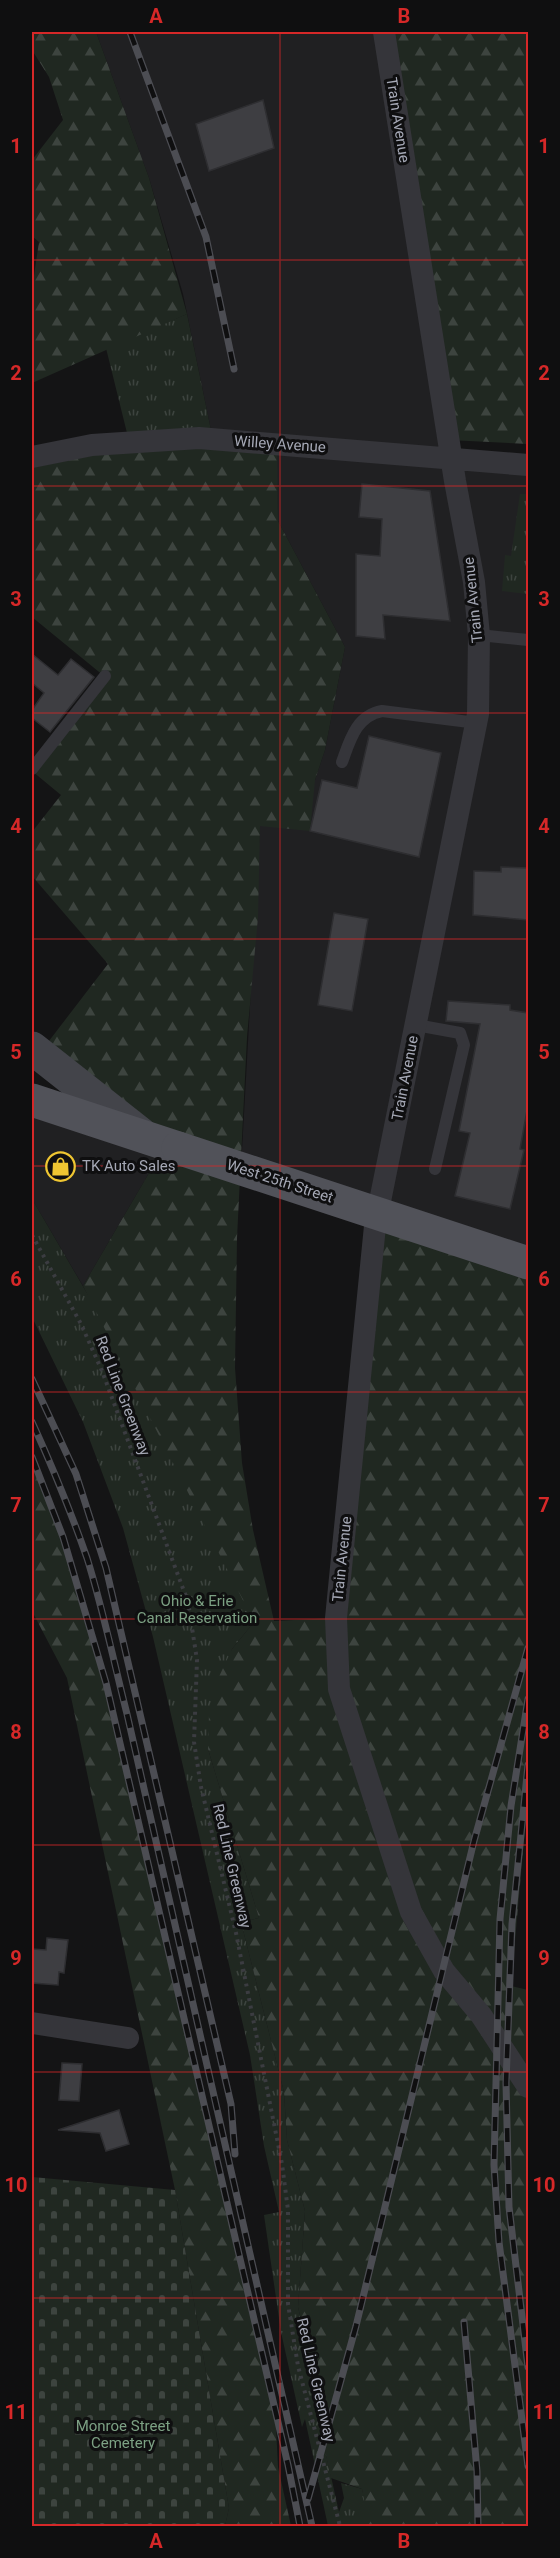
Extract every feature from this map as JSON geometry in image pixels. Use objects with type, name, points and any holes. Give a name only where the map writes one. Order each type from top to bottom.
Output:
[{"type":"main road","name":"West 25th Street","points":[[32,1100],[528,1263]]},
{"type":"street","name":"Train Avenue","points":[[384,32],[451,458],[474,582],[479,635],[477,723],[375,1226],[336,1618],[339,1689],[411,1912],[444,1971],[481,2015],[528,2087]]},
{"type":"street","name":"Willey Avenue","points":[[32,457],[92,445],[199,438],[528,465]]},
{"type":"street","points":[[32,1048],[142,1135]]},
{"type":"street","points":[[32,2023],[128,2038]]},
{"type":"lane","points":[[479,635],[528,640]]},
{"type":"lane","points":[[32,769],[105,676]]},
{"type":"lane","points":[[342,762],[353,733],[371,714],[382,711],[477,723]]},
{"type":"lane","points":[[416,1025],[460,1033],[464,1045],[435,1169]]},
{"type":"path","name":"Red Line Greenway","points":[[32,1235],[81,1324],[102,1371],[188,1602],[197,1660],[194,1742],[201,1787],[238,1944],[282,2164],[288,2210],[288,2304],[298,2366],[340,2526]]},
{"type":"shaded area","points":[[96,32],[384,32],[451,458],[528,465],[528,1263],[241,1168],[260,826],[315,780],[325,750],[345,647],[278,521],[276,444],[213,440],[183,294],[149,178]]},
{"type":"shaded area","points":[[32,1100],[166,1144],[83,1286],[32,1199]]},
{"type":"green space","points":[[32,32],[96,32],[149,178],[187,314],[32,383],[32,289],[39,242],[32,236],[32,160],[63,120],[49,77],[32,50]]},
{"type":"green space","points":[[384,32],[528,32],[528,444],[449,440]]},
{"type":"green space","points":[[187,314],[213,440],[129,441],[106,348]]},
{"type":"green space","points":[[277,444],[278,521],[345,647],[325,750],[315,780],[310,831],[260,826],[258,917],[247,1037],[237,1238],[235,1368],[242,1463],[253,1530],[274,1621],[335,1618],[375,1226],[528,1262],[528,1795],[511,1986],[528,1990],[528,2526],[369,2526],[362,2489],[331,2478],[311,2388],[314,2373],[298,2307],[305,2211],[287,2140],[284,2092],[241,1922],[259,1918],[208,1749],[209,1714],[217,1681],[232,1649],[254,1622],[83,1286],[166,1144],[39,1054],[108,964],[32,876],[32,832],[61,795],[32,771],[104,676],[32,617],[32,457]]},
{"type":"green space","points":[[520,494],[528,494],[528,594],[502,591],[505,555],[511,556]]},
{"type":"green space","name":"Ohio & Erie Canal Reservation","points":[[32,1199],[88,1295],[175,1395],[254,1622],[232,1649],[208,1749],[259,1918],[241,1922],[284,2092],[287,2140],[305,2211],[298,2307],[314,2373],[311,2388],[339,2512],[344,2498],[341,2483],[362,2489],[371,2526],[328,2526],[305,2419],[302,2427],[281,2332],[264,2215],[279,2212],[264,2146],[250,2055],[153,1637],[123,1528],[83,1422],[32,1317]]},
{"type":"green space","points":[[32,1457],[63,1537],[106,1683],[275,2407],[278,2467],[291,2526],[225,2526],[229,2508],[175,2190],[67,1678],[32,1611]]},
{"type":"green space","name":"Monroe Street Cemetery","points":[[32,2177],[175,2190],[229,2508],[225,2526],[32,2526]]},
{"type":"building","points":[[263,100],[274,148],[209,171],[196,124]]},
{"type":"building","points":[[362,484],[430,491],[450,621],[383,615],[385,639],[356,636],[356,554],[380,556],[382,519],[359,517]]},
{"type":"building","points":[[32,654],[58,675],[71,659],[94,677],[50,732],[32,718],[32,710],[44,693],[32,683]]},
{"type":"building","points":[[369,736],[441,753],[419,857],[310,831],[322,780],[357,788]]},
{"type":"building","points":[[501,867],[528,868],[528,920],[473,915],[474,871],[501,872]]},
{"type":"building","points":[[334,913],[368,919],[352,1011],[318,1005]]},
{"type":"building","points":[[448,1001],[510,1005],[510,1010],[528,1013],[528,1105],[520,1149],[524,1150],[510,1209],[455,1196],[470,1133],[459,1131],[480,1024],[446,1021]]},
{"type":"building","points":[[47,1938],[68,1940],[64,1973],[59,1972],[58,1985],[32,1983],[32,1949],[46,1950]]},
{"type":"building","points":[[62,2063],[82,2064],[79,2101],[59,2100]]},
{"type":"building","points":[[119,2110],[129,2144],[106,2151],[100,2133],[58,2130]]},
{"type":"railway","points":[[130,32],[206,237],[234,369]]},
{"type":"railway","points":[[32,1379],[76,1474],[106,1568],[231,2104],[235,2154]]},
{"type":"railway","points":[[32,1422],[81,1541],[103,1616],[312,2526]]},
{"type":"railway","points":[[32,1457],[63,1537],[106,1683],[288,2465],[300,2526]]},
{"type":"railway","points":[[308,2499],[356,2326],[474,1841],[528,1648]]},
{"type":"railway","points":[[528,1699],[511,1806],[500,1919],[494,2165],[499,2242],[528,2466]]},
{"type":"railway","points":[[528,1765],[512,1924],[506,2083],[509,2207],[528,2367]]},
{"type":"railway","points":[[464,2322],[477,2471],[478,2526]]},
{"type":"place","name":"TK Auto Sales","points":[[61,1166]]}]
